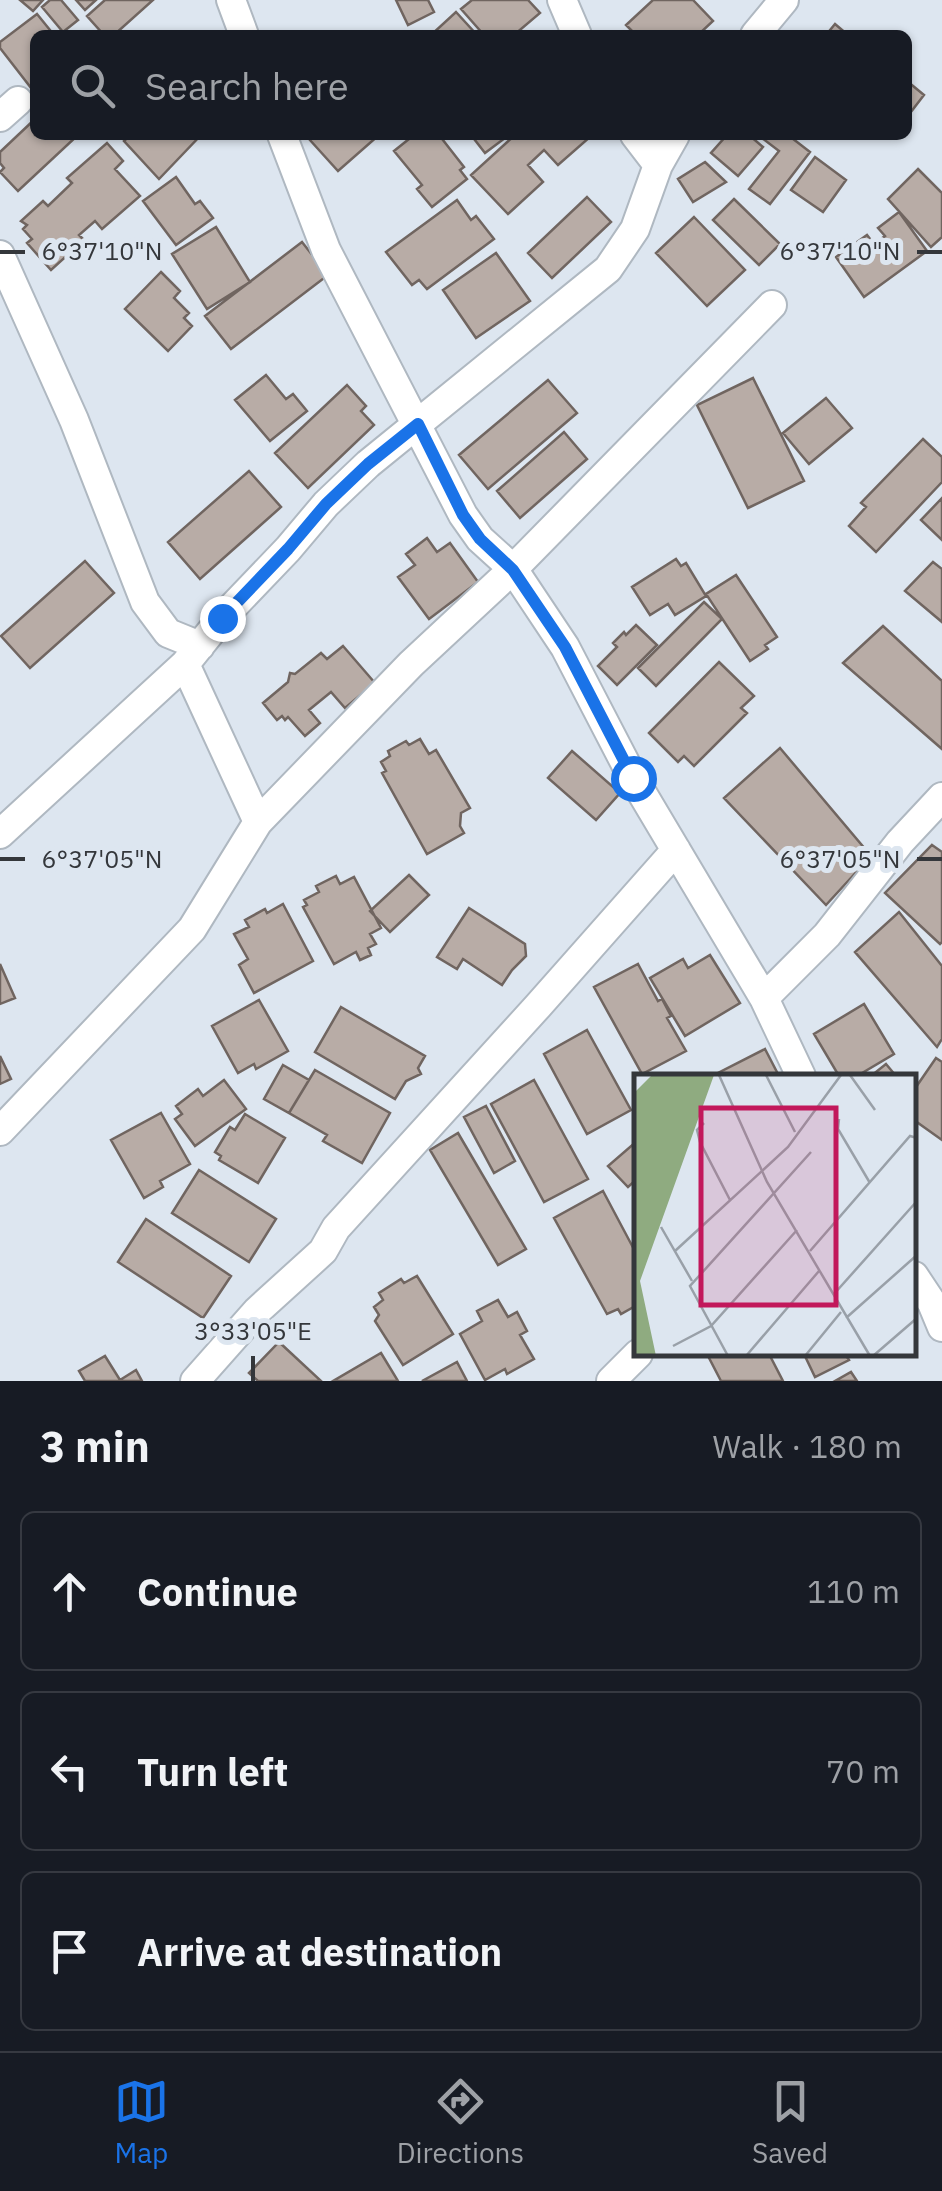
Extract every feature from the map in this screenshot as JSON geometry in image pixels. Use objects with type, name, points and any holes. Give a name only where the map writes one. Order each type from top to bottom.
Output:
[{"type":"street","points":[[231,0],[242,30]]},
{"type":"street","points":[[562,0],[575,30]]},
{"type":"street","points":[[759,30],[784,0]]},
{"type":"street","points":[[284,140],[326,250],[463,515],[480,539],[513,570],[565,647],[633,778],[764,998],[801,1074]]},
{"type":"street","points":[[640,140],[658,165]]},
{"type":"street","points":[[0,834],[193,655],[326,504],[368,464],[608,269],[635,230],[658,165],[672,140]]},
{"type":"street","points":[[0,255],[74,420],[145,602],[168,634],[193,655],[258,822]]},
{"type":"street","points":[[0,1132],[192,929],[258,822],[412,664],[513,570],[772,305]]},
{"type":"street","points":[[764,998],[827,934],[900,842],[942,797]]},
{"type":"street","points":[[195,1381],[257,1310],[323,1250],[336,1228],[676,850]]},
{"type":"street","points":[[917,1280],[939,1307]]},
{"type":"street","points":[[611,1381],[636,1356]]},
{"type":"building","points":[[20,0],[43,0],[33,11]]},
{"type":"building","points":[[50,0],[61,0],[78,20],[61,30],[42,7]]},
{"type":"building","points":[[76,0],[96,0],[85,10]]},
{"type":"building","points":[[105,0],[153,0],[120,30],[100,30],[87,16]]},
{"type":"building","points":[[396,0],[428,0],[434,12],[408,25]]},
{"type":"building","points":[[472,0],[528,0],[540,13],[520,30],[480,30],[461,9]]},
{"type":"building","points":[[653,0],[693,0],[713,21],[703,30],[631,30],[626,25]]},
{"type":"building","points":[[456,12],[472,30],[436,30]]},
{"type":"building","points":[[37,14],[50,30],[30,30],[30,87],[0,48],[0,42]]},
{"type":"building","points":[[912,85],[924,95],[912,111]]},
{"type":"building","points":[[30,124],[30,140],[73,140],[18,191],[0,172],[4,168],[0,152]]},
{"type":"building","points":[[125,140],[196,140],[159,179]]},
{"type":"building","points":[[310,140],[373,140],[338,171]]},
{"type":"building","points":[[408,140],[443,140],[464,167],[460,170],[467,179],[432,207],[417,189],[422,185],[394,151]]},
{"type":"building","points":[[475,140],[502,140],[485,153]]},
{"type":"building","points":[[510,140],[587,140],[558,165],[544,150],[528,165],[543,182],[508,214],[471,175]]},
{"type":"building","points":[[723,140],[755,140],[763,147],[738,176],[711,153]]},
{"type":"building","points":[[765,140],[794,140],[810,152],[770,204],[749,189],[779,151]]},
{"type":"building","points":[[107,143],[123,161],[115,169],[140,196],[102,229],[95,221],[79,235],[84,240],[51,270],[27,243],[32,239],[23,229],[27,225],[21,221],[43,201],[48,206],[72,183],[67,178]]},
{"type":"building","points":[[815,157],[846,180],[823,212],[791,190]]},
{"type":"building","points":[[705,162],[726,182],[693,202],[678,179]]},
{"type":"building","points":[[918,169],[942,193],[942,237],[931,247],[888,199]]},
{"type":"building","points":[[176,177],[195,204],[200,201],[213,218],[176,245],[143,201]]},
{"type":"building","points":[[587,197],[611,222],[552,278],[528,253]]},
{"type":"building","points":[[734,199],[780,244],[759,265],[713,220]]},
{"type":"building","points":[[457,200],[471,220],[476,216],[494,239],[427,289],[419,280],[412,285],[386,252]]},
{"type":"building","points":[[899,212],[927,251],[864,297],[836,257],[867,235],[874,244],[885,236],[878,228]]},
{"type":"building","points":[[694,217],[745,270],[707,306],[656,253]]},
{"type":"building","points":[[216,227],[250,282],[207,309],[172,254]]},
{"type":"building","points":[[302,242],[328,275],[231,349],[205,316]]},
{"type":"building","points":[[496,253],[530,301],[476,338],[443,290]]},
{"type":"building","points":[[161,272],[180,291],[174,298],[189,313],[184,318],[192,326],[168,351],[125,309]]},
{"type":"building","points":[[266,375],[286,399],[293,394],[307,411],[270,441],[235,400]]},
{"type":"building","points":[[753,378],[804,481],[748,508],[697,405]]},
{"type":"building","points":[[548,380],[577,413],[488,489],[459,455]]},
{"type":"building","points":[[347,385],[366,406],[361,411],[374,425],[308,488],[275,453]]},
{"type":"building","points":[[826,398],[852,428],[809,464],[783,433]]},
{"type":"building","points":[[564,432],[587,459],[520,518],[497,491]]},
{"type":"building","points":[[923,439],[942,457],[942,482],[876,552],[849,526],[866,507],[861,503]]},
{"type":"building","points":[[249,471],[281,507],[200,579],[168,542]]},
{"type":"building","points":[[942,498],[942,540],[921,520]]},
{"type":"building","points":[[427,538],[437,552],[450,543],[478,582],[429,619],[398,577],[415,565],[406,554]]},
{"type":"building","points":[[676,559],[681,566],[686,563],[706,596],[675,615],[668,604],[650,615],[632,587]]},
{"type":"building","points":[[85,561],[114,593],[30,668],[1,636]]},
{"type":"building","points":[[933,562],[942,569],[942,622],[905,591]]},
{"type":"building","points":[[736,575],[777,637],[750,661],[706,594]]},
{"type":"building","points":[[704,602],[722,619],[656,686],[638,668]]},
{"type":"building","points":[[636,625],[657,645],[617,685],[598,666],[617,647],[613,643]]},
{"type":"building","points":[[883,626],[942,681],[942,749],[843,663]]},
{"type":"building","points":[[343,646],[375,683],[345,708],[331,692],[309,710],[320,723],[305,736],[288,717],[277,720],[263,703],[288,682],[290,673],[295,674],[321,653],[327,659]]},
{"type":"building","points":[[719,662],[754,696],[741,708],[747,713],[694,766],[684,756],[678,762],[649,733]]},
{"type":"building","points":[[420,739],[429,754],[436,750],[470,808],[461,813],[464,833],[427,854],[382,773],[386,771],[381,762],[390,756],[388,751],[406,741],[409,745]]},
{"type":"building","points":[[780,748],[871,856],[826,905],[724,798]]},
{"type":"building","points":[[572,751],[620,793],[596,820],[548,778]]},
{"type":"building","points":[[932,845],[942,852],[940,944],[885,893]]},
{"type":"building","points":[[409,875],[429,895],[390,932],[370,911]]},
{"type":"building","points":[[336,876],[340,884],[354,877],[381,928],[370,934],[376,944],[368,948],[371,955],[360,960],[356,952],[334,964],[303,907],[307,905],[304,900],[319,892],[316,886]]},
{"type":"building","points":[[283,904],[313,961],[254,993],[239,965],[248,959],[234,934],[249,927],[245,920]]},
{"type":"building","points":[[469,908],[525,944],[526,956],[502,985],[463,959],[457,969],[437,957]]},
{"type":"building","points":[[899,912],[942,966],[942,1039],[937,1047],[855,952]]},
{"type":"building","points":[[710,955],[740,1003],[685,1036],[650,978],[683,959],[688,968]]},
{"type":"building","points":[[0,964],[15,998],[0,1004]]},
{"type":"building","points":[[638,964],[658,1001],[662,999],[671,1016],[667,1018],[686,1051],[642,1074],[594,987]]},
{"type":"building","points":[[259,1000],[288,1051],[256,1069],[254,1064],[238,1073],[212,1026]]},
{"type":"building","points":[[864,1004],[894,1054],[860,1074],[838,1074],[814,1034]]},
{"type":"building","points":[[341,1007],[425,1056],[418,1068],[421,1074],[406,1081],[395,1099],[315,1052]]},
{"type":"building","points":[[587,1030],[631,1110],[587,1134],[544,1054]]},
{"type":"building","points":[[765,1049],[778,1074],[719,1074]]},
{"type":"building","points":[[0,1056],[11,1079],[0,1084]]},
{"type":"building","points":[[936,1058],[942,1062],[942,1140],[917,1122],[917,1086]]},
{"type":"building","points":[[886,1064],[894,1074],[874,1074]]},
{"type":"building","points":[[283,1065],[309,1080],[289,1113],[264,1099]]},
{"type":"building","points":[[315,1070],[390,1113],[362,1163],[323,1141],[327,1135],[289,1113]]},
{"type":"building","points":[[224,1080],[246,1109],[195,1146],[175,1119],[182,1114],[176,1106],[198,1089],[203,1096]]},
{"type":"building","points":[[534,1080],[588,1179],[544,1202],[491,1104]]},
{"type":"building","points":[[486,1106],[515,1161],[494,1173],[464,1117]]},
{"type":"building","points":[[161,1113],[190,1164],[160,1181],[163,1187],[144,1198],[111,1140]]},
{"type":"building","points":[[245,1114],[285,1138],[258,1183],[219,1160],[221,1156],[215,1152],[230,1127],[235,1130]]},
{"type":"building","points":[[458,1133],[526,1249],[498,1265],[430,1150]]},
{"type":"building","points":[[634,1144],[634,1182],[628,1187],[608,1166]]},
{"type":"building","points":[[199,1170],[276,1219],[249,1262],[172,1213]]},
{"type":"building","points":[[603,1191],[634,1249],[634,1307],[621,1314],[618,1309],[607,1314],[554,1218]]},
{"type":"building","points":[[146,1219],[231,1276],[203,1318],[118,1262]]},
{"type":"building","points":[[417,1276],[453,1334],[403,1365],[375,1321],[379,1315],[374,1307],[383,1300],[379,1293],[401,1279],[404,1283]]},
{"type":"building","points":[[498,1300],[508,1317],[517,1312],[527,1331],[520,1335],[534,1359],[507,1374],[505,1369],[485,1380],[460,1334],[482,1321],[477,1311]]},
{"type":"building","points":[[279,1342],[321,1381],[258,1381],[249,1373]]},
{"type":"building","points":[[381,1353],[398,1381],[333,1381]]},
{"type":"building","points":[[105,1356],[120,1380],[136,1370],[142,1381],[85,1381],[79,1371]]},
{"type":"building","points":[[708,1356],[770,1356],[783,1381],[721,1381]]},
{"type":"building","points":[[805,1356],[846,1356],[849,1360],[815,1377]]},
{"type":"building","points":[[457,1362],[467,1381],[422,1381]]},
{"type":"building","points":[[851,1372],[857,1381],[835,1381]]},
{"type":"route","points":[[222,618],[326,504],[418,424],[463,515],[480,539],[513,570],[565,647],[633,778]]}]
